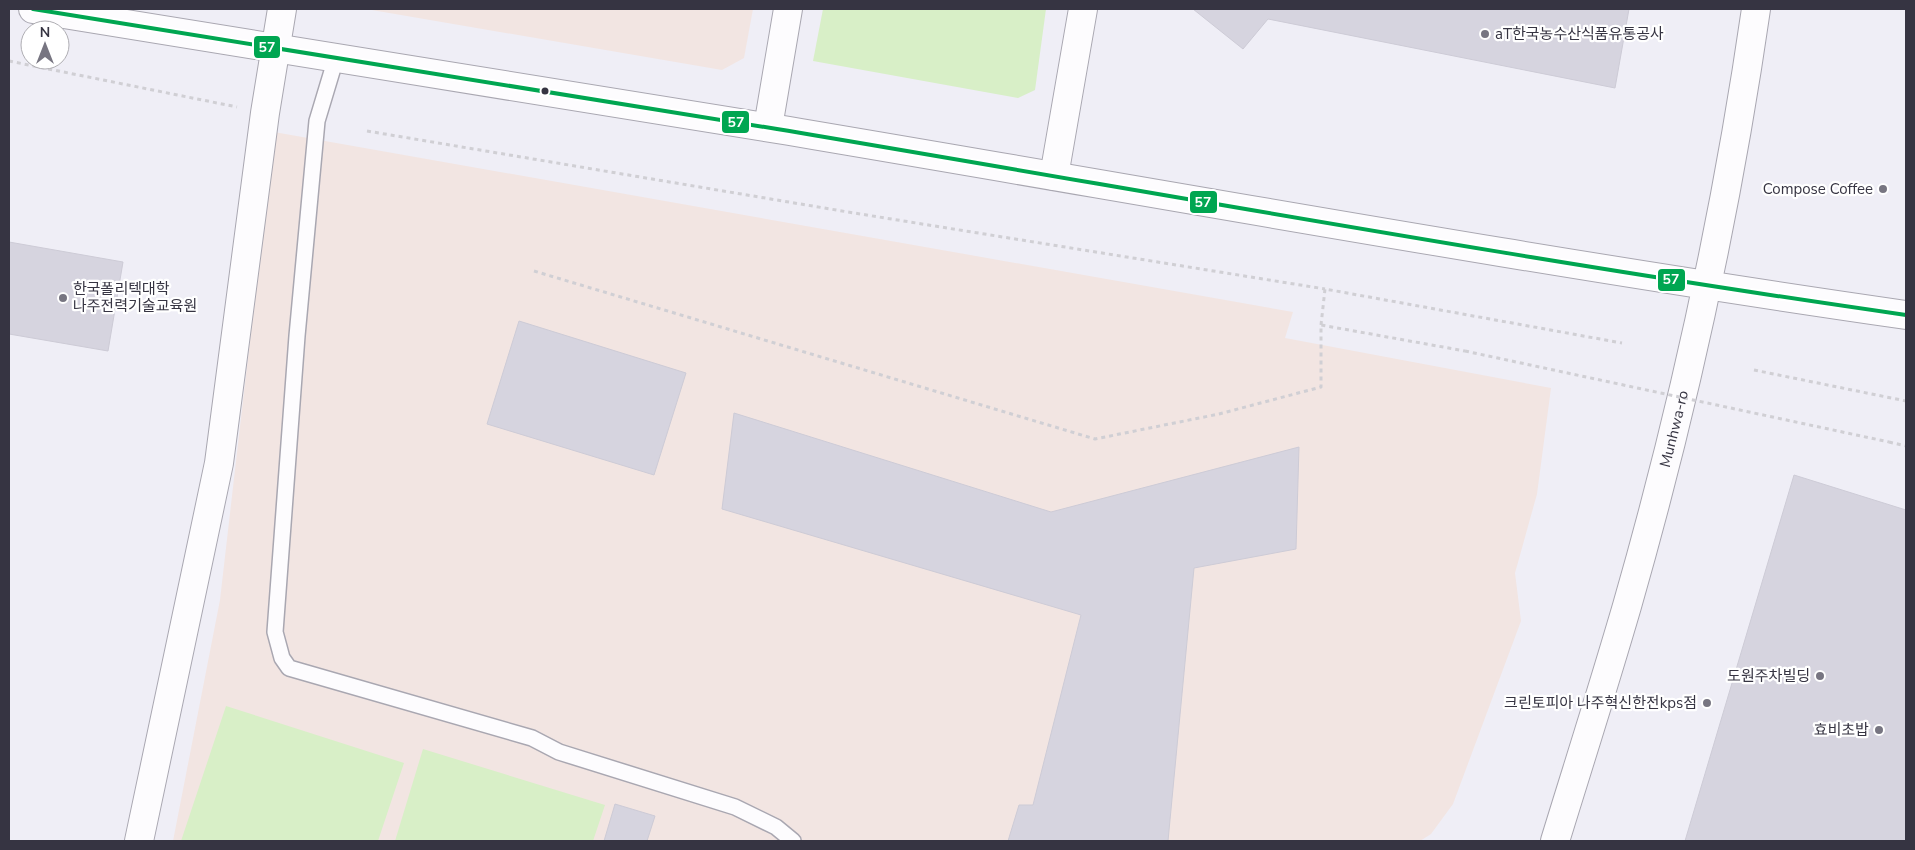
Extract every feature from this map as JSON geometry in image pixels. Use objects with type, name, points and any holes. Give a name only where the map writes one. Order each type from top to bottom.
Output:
[{"type":"street","points":[[33,9],[276,50],[768,127],[1705,286],[1906,315]]},
{"type":"street","points":[[139,841],[219,463],[265,113],[282,9]]},
{"type":"street","points":[[768,127],[788,9]]},
{"type":"street","points":[[1054,176],[1083,9]]},
{"type":"street","name":"Munhwa-ro","points":[[1555,841],[1627,606],[1691,356],[1731,159],[1756,9]]},
{"type":"lane","points":[[336,58],[317,121],[297,336],[275,632],[282,658],[289,668],[532,738],[559,752],[735,807],[776,828],[793,841]]},
{"type":"path","points":[[9,61],[265,113]]},
{"type":"path","points":[[367,131],[848,212],[1324,289],[1622,343]]},
{"type":"path","points":[[534,272],[1095,439],[1219,414],[1321,387],[1321,325],[1324,289]]},
{"type":"path","points":[[1321,325],[1465,351],[1906,446]]},
{"type":"path","points":[[1754,370],[1906,401]]},
{"type":"shaded area","points":[[366,9],[753,9],[744,58],[722,70]]},
{"type":"shaded area","points":[[274,132],[1293,312],[1285,338],[1551,388],[1537,494],[1515,573],[1521,621],[1453,804],[1431,834],[1420,841],[173,841],[220,600]]},
{"type":"green space","points":[[823,9],[1046,9],[1035,90],[1018,98],[813,61]]},
{"type":"green space","points":[[226,706],[404,763],[378,841],[181,841]]},
{"type":"green space","points":[[423,749],[605,805],[593,841],[395,841]]},
{"type":"building","name":"aT한국농수산식품유통공사","points":[[1193,9],[1629,9],[1615,88],[1268,19],[1243,49]]},
{"type":"building","name":"한국폴리텍대학 나주전력기술교육원","points":[[9,242],[123,262],[108,351],[9,334]]},
{"type":"building","points":[[519,321],[686,373],[654,475],[487,424]]},
{"type":"building","points":[[734,413],[1051,512],[1299,447],[1296,549],[1194,568],[1168,841],[1008,841],[1019,805],[1033,805],[1081,615],[722,509]]},
{"type":"building","name":"도원주차빌딩","points":[[1794,475],[1906,510],[1906,841],[1685,841]]},
{"type":"building","points":[[615,804],[655,816],[647,841],[604,841]]},
{"type":"transit line","name":"57","points":[[33,9],[684,114],[1482,249],[1906,315]]},
{"type":"place","name":"aT한국농수산식품유통공사","points":[[1485,34]]},
{"type":"place","name":"Compose Coffee","points":[[1883,189]]},
{"type":"place","name":"한국폴리텍대학 나주전력기술교육원","points":[[63,298]]},
{"type":"place","name":"도원주차빌딩","points":[[1820,676]]},
{"type":"place","name":"크린토피아 나주혁신한전kps점","points":[[1707,703]]},
{"type":"place","name":"효비초밥","points":[[1879,730]]}]
